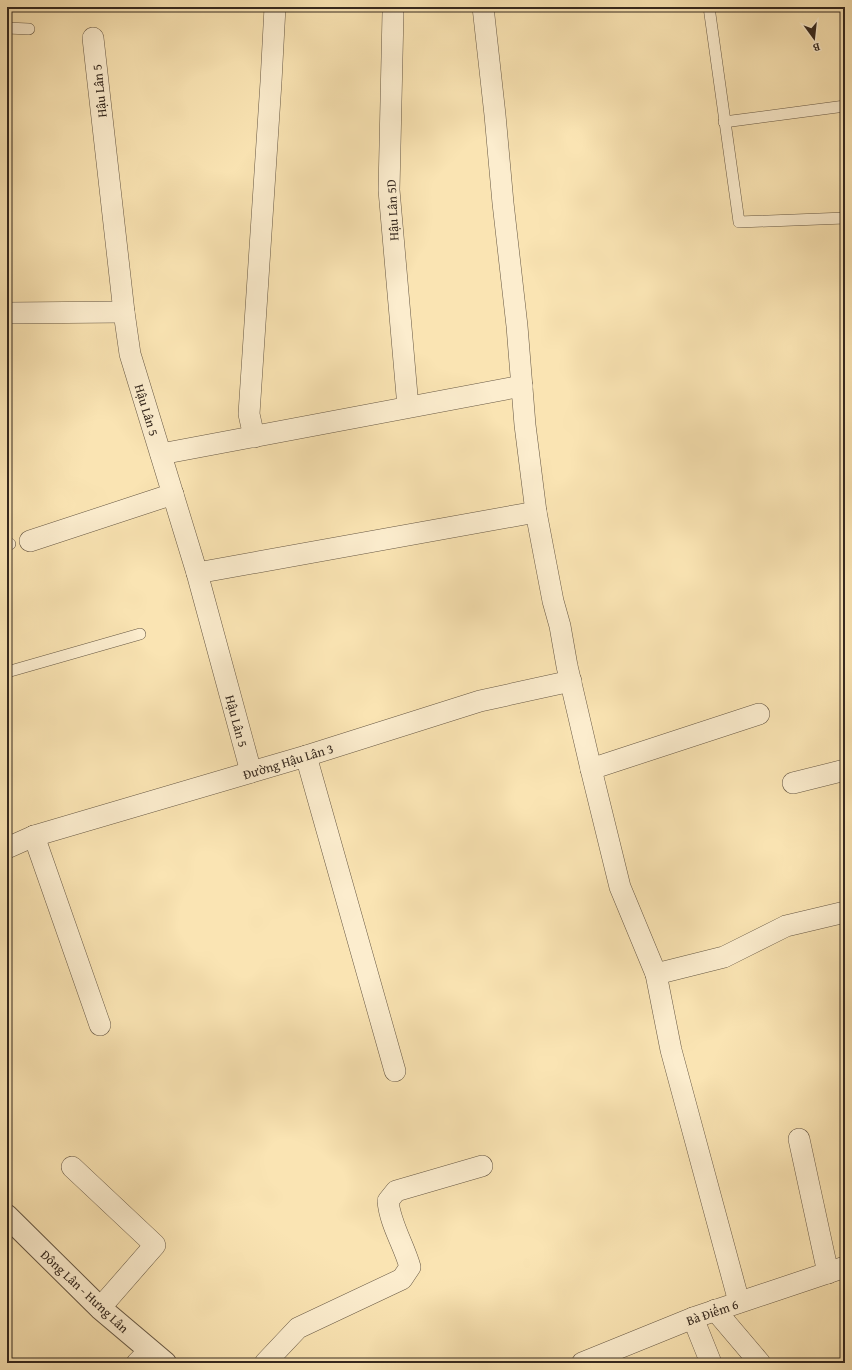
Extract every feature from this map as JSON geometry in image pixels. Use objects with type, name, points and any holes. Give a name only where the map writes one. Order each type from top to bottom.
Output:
[{"type":"street","points":[[254,437],[249,414],[275,7]]},
{"type":"street","points":[[483,7],[517,326],[525,425],[536,512],[553,601],[620,887],[656,974],[671,1050],[739,1302]]},
{"type":"street","name":"Hậu Lân 5D","points":[[393,13],[389,190],[408,407]]},
{"type":"street","name":"Hậu Lân 5","points":[[93,38],[130,354],[197,573],[251,772]]},
{"type":"street","points":[[7,313],[124,312]]},
{"type":"street","points":[[161,454],[522,386]]},
{"type":"street","points":[[16,543],[173,494]]},
{"type":"street","points":[[197,573],[536,512]]},
{"type":"street","name":"Đường Hậu Lân 3","points":[[7,848],[34,836],[306,756],[480,701],[571,681]]},
{"type":"street","points":[[591,768],[759,714]]},
{"type":"street","points":[[306,756],[395,1071]]},
{"type":"street","points":[[793,783],[845,770]]},
{"type":"street","points":[[34,836],[100,1025]]},
{"type":"street","points":[[656,974],[724,957],[786,926],[845,912]]},
{"type":"street","points":[[799,1139],[837,1270]]},
{"type":"street","points":[[265,1363],[298,1328],[402,1279],[410,1267],[407,1254],[389,1211],[388,1201],[396,1191],[482,1166]]},
{"type":"street","points":[[72,1167],[155,1245],[100,1308]]},
{"type":"street","name":"Đông Lân - Hưng Lân","points":[[7,1216],[150,1359]]},
{"type":"street","name":"Bà Điểm 6","points":[[582,1363],[693,1318],[837,1270]]},
{"type":"street","points":[[715,1310],[760,1363]]},
{"type":"street","points":[[693,1318],[711,1363]]},
{"type":"lane","points":[[709,7],[738,222],[845,218]]},
{"type":"lane","points":[[7,28],[29,29]]},
{"type":"lane","points":[[724,122],[845,106]]},
{"type":"lane","points":[[7,672],[140,634]]}]
